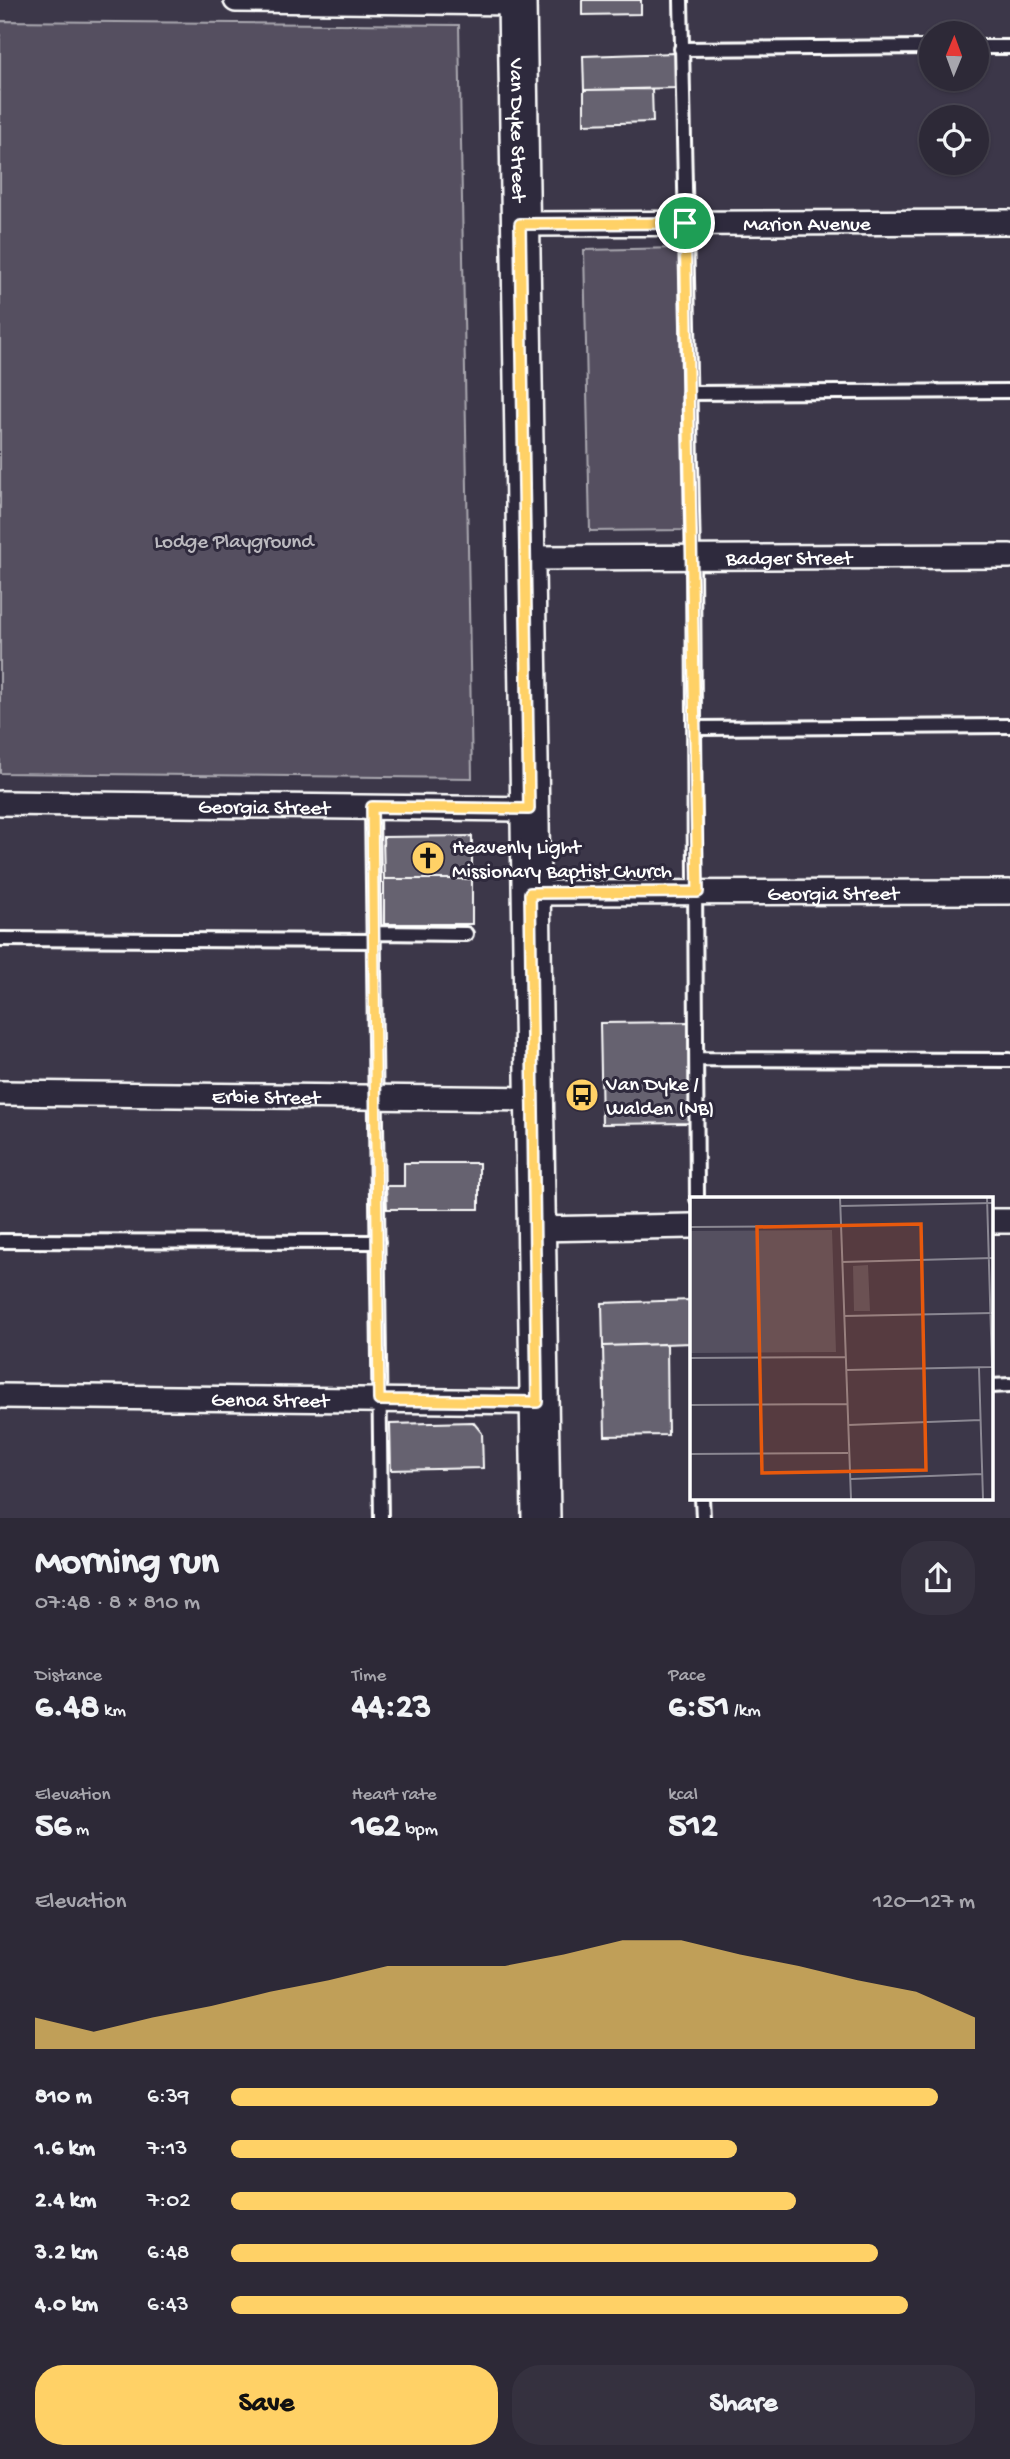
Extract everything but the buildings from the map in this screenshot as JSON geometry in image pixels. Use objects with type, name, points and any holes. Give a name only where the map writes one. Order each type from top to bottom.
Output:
[{"type":"main road","name":"Van Dyke Street","points":[[517,1],[537,1402],[541,1517]]},
{"type":"street","points":[[236,0],[517,1]]},
{"type":"street","name":"Marion Avenue","points":[[520,224],[1010,222]]},
{"type":"street","name":"Badger Street","points":[[525,558],[1010,556]]},
{"type":"street","name":"Georgia Street","points":[[0,803],[529,809]]},
{"type":"street","name":"Georgia Street","points":[[530,893],[1010,891]]},
{"type":"street","name":"Erbie Street","points":[[0,1093],[533,1099]]},
{"type":"street","points":[[992,1221],[1010,1220]]},
{"type":"street","points":[[535,1229],[690,1226]]},
{"type":"street","name":"Genoa Street","points":[[0,1396],[537,1402]]},
{"type":"lane","points":[[681,0],[694,557],[698,892],[697,1197]]},
{"type":"lane","points":[[681,49],[919,47]]},
{"type":"lane","points":[[989,47],[1010,47]]},
{"type":"lane","points":[[689,393],[1010,391]]},
{"type":"lane","points":[[695,728],[1010,726]]},
{"type":"lane","points":[[372,807],[381,1517]]},
{"type":"lane","points":[[0,939],[466,934]]},
{"type":"lane","points":[[697,1059],[1010,1060]]},
{"type":"lane","points":[[0,1241],[378,1242]]},
{"type":"lane","points":[[992,1385],[1010,1385]]},
{"type":"green space","name":"Lodge Playground","points":[[0,21],[459,25],[472,778],[0,773]]},
{"type":"green space","points":[[679,248],[684,530],[590,531],[584,250]]},
{"type":"place","name":"Heavenly Light Missionary Baptist Church","points":[[428,858]]},
{"type":"place","name":"Van Dyke / Walden (NB)","points":[[582,1095]]},
{"type":"route","points":[[685,223],[694,557],[698,892],[530,893],[537,1402],[379,1400],[372,807],[529,809],[520,224],[685,223]]}]
